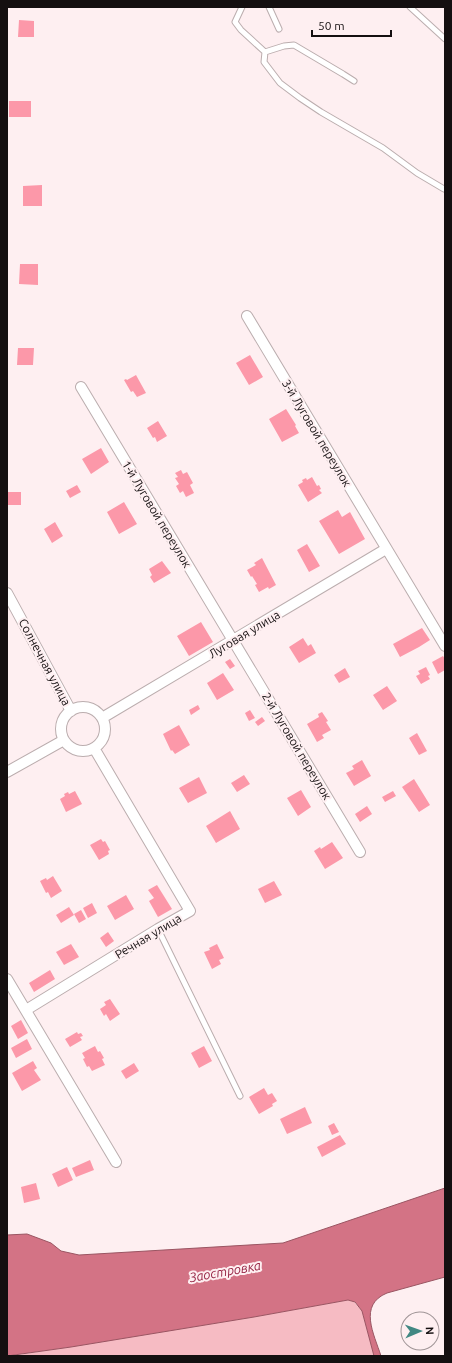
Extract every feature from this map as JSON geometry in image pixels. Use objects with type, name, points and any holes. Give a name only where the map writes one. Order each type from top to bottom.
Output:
[{"type":"street","name":"3-й Луговой переулок","points":[[247,316],[445,646]]},
{"type":"street","name":"1-й Луговой переулок","points":[[81,387],[233,641]]},
{"type":"street","name":"Луговая улица","points":[[102,718],[386,549]]},
{"type":"street","name":"Солнечная улица","points":[[7,593],[71,711]]},
{"type":"street","name":"2-й Луговой переулок","points":[[233,641],[360,852]]},
{"type":"street","points":[[84,707],[97,712],[102,718],[105,731],[100,744],[88,751],[81,751],[68,746],[61,732],[61,724],[71,711],[84,707]]},
{"type":"street","points":[[7,772],[64,740]]},
{"type":"street","name":"Речная улица","points":[[26,1010],[190,911],[94,748]]},
{"type":"street","points":[[7,979],[116,1162]]},
{"type":"lane","points":[[242,7],[235,22],[241,30],[265,52]]},
{"type":"lane","points":[[269,7],[278,29]]},
{"type":"lane","points":[[410,7],[445,39]]},
{"type":"lane","points":[[265,52],[284,46],[294,45],[354,81]]},
{"type":"lane","points":[[265,52],[264,62],[280,83],[295,95],[383,148],[417,173],[444,189]]},
{"type":"lane","points":[[158,929],[240,1096]]},
{"type":"shaded area","points":[[348,1300],[354,1302],[362,1311],[374,1356],[12,1356],[254,1317]]},
{"type":"water","name":"Заостровка","points":[[445,1188],[445,1277],[387,1293],[378,1298],[373,1305],[370,1321],[381,1356],[374,1356],[362,1311],[355,1302],[348,1300],[254,1317],[7,1356],[7,1235],[27,1234],[51,1243],[61,1251],[79,1255],[283,1243]]},
{"type":"building","points":[[19,20],[34,21],[34,37],[18,37]]},
{"type":"building","points":[[9,101],[31,101],[31,117],[9,117]]},
{"type":"building","points":[[42,185],[42,206],[23,206],[23,186]]},
{"type":"building","points":[[20,264],[38,264],[38,285],[19,284]]},
{"type":"building","points":[[18,348],[34,348],[33,365],[17,365]]},
{"type":"building","points":[[250,355],[263,377],[249,385],[236,363]]},
{"type":"building","points":[[136,375],[146,393],[137,397],[133,391],[131,392],[124,380]]},
{"type":"building","points":[[286,409],[299,433],[282,442],[269,419]]},
{"type":"building","points":[[158,421],[167,436],[157,442],[155,437],[153,438],[147,428]]},
{"type":"building","points":[[101,448],[109,462],[91,474],[82,459]]},
{"type":"building","points":[[181,470],[183,474],[187,472],[193,483],[190,485],[194,493],[186,497],[183,491],[180,493],[176,486],[179,484],[175,478],[178,477],[175,473]]},
{"type":"building","points":[[312,477],[317,486],[319,485],[321,489],[319,490],[322,493],[308,502],[298,485],[303,482],[302,480],[306,478],[307,480]]},
{"type":"building","points":[[77,485],[81,492],[70,498],[66,491]]},
{"type":"building","points":[[7,492],[21,492],[21,505],[7,505]]},
{"type":"building","points":[[124,502],[137,524],[119,534],[107,512]]},
{"type":"building","points":[[338,510],[342,517],[350,512],[365,539],[339,554],[319,521]]},
{"type":"building","points":[[55,522],[63,536],[52,543],[44,529]]},
{"type":"building","points":[[307,544],[320,566],[309,572],[297,550]]},
{"type":"building","points":[[262,558],[276,585],[259,592],[255,585],[257,584],[247,570],[256,565],[254,563]]},
{"type":"building","points":[[162,561],[171,573],[154,583],[150,577],[152,575],[149,569]]},
{"type":"building","points":[[201,622],[213,642],[189,656],[177,636]]},
{"type":"building","points":[[422,628],[430,640],[400,657],[393,644]]},
{"type":"building","points":[[303,638],[308,646],[311,644],[316,653],[299,663],[289,647]]},
{"type":"building","points":[[443,656],[445,659],[445,670],[438,674],[432,662]]},
{"type":"building","points":[[230,659],[235,666],[230,669],[225,662]]},
{"type":"building","points":[[426,667],[430,675],[428,676],[430,679],[421,684],[416,676],[420,674],[418,671]]},
{"type":"building","points":[[345,668],[350,677],[339,683],[334,675]]},
{"type":"building","points":[[223,673],[234,690],[217,700],[207,683]]},
{"type":"building","points":[[387,686],[397,701],[383,710],[373,695]]},
{"type":"building","points":[[198,705],[200,709],[191,715],[189,710]]},
{"type":"building","points":[[250,710],[255,718],[249,721],[245,713]]},
{"type":"building","points":[[322,712],[328,721],[326,722],[331,730],[322,735],[324,738],[317,742],[307,724],[319,717],[318,714]]},
{"type":"building","points":[[262,717],[265,721],[258,726],[255,722]]},
{"type":"building","points":[[179,725],[190,745],[175,754],[172,750],[171,751],[163,734]]},
{"type":"building","points":[[417,733],[427,751],[419,755],[409,738]]},
{"type":"building","points":[[362,760],[371,776],[354,786],[346,773],[354,769],[352,766]]},
{"type":"building","points":[[244,775],[250,784],[237,792],[231,783]]},
{"type":"building","points":[[199,777],[207,793],[188,803],[179,788]]},
{"type":"building","points":[[414,779],[430,805],[419,812],[402,787]]},
{"type":"building","points":[[301,790],[311,807],[298,816],[287,798]]},
{"type":"building","points":[[75,791],[82,804],[66,812],[60,799],[65,796],[64,794],[68,792],[69,794]]},
{"type":"building","points":[[393,791],[396,796],[385,802],[382,797]]},
{"type":"building","points":[[367,806],[372,814],[360,822],[355,814]]},
{"type":"building","points":[[230,811],[240,829],[216,843],[206,826]]},
{"type":"building","points":[[101,839],[103,842],[105,841],[110,850],[108,851],[109,854],[99,860],[90,845]]},
{"type":"building","points":[[332,842],[343,858],[325,869],[314,851],[320,847],[321,849]]},
{"type":"building","points":[[53,876],[62,891],[51,898],[48,892],[46,893],[40,881],[46,878],[47,880]]},
{"type":"building","points":[[274,881],[282,895],[265,903],[258,889]]},
{"type":"building","points":[[157,885],[172,909],[158,917],[149,901],[154,898],[148,890]]},
{"type":"building","points":[[126,895],[134,909],[115,920],[107,906]]},
{"type":"building","points":[[92,903],[97,913],[88,918],[83,908]]},
{"type":"building","points":[[69,907],[74,915],[61,923],[56,915]]},
{"type":"building","points":[[81,910],[86,919],[79,923],[74,914]]},
{"type":"building","points":[[108,932],[114,941],[106,947],[100,938]]},
{"type":"building","points":[[71,944],[79,957],[64,965],[56,952]]},
{"type":"building","points":[[217,944],[224,958],[219,960],[221,964],[212,969],[204,952],[210,950],[209,948]]},
{"type":"building","points":[[50,970],[55,979],[34,992],[29,983]]},
{"type":"building","points":[[110,999],[120,1014],[110,1021],[106,1014],[104,1016],[100,1009],[106,1005],[104,1002]]},
{"type":"building","points":[[21,1020],[28,1033],[18,1039],[11,1026]]},
{"type":"building","points":[[77,1032],[78,1034],[81,1033],[83,1036],[80,1037],[82,1040],[70,1047],[65,1039]]},
{"type":"building","points":[[27,1039],[32,1049],[16,1058],[11,1048]]},
{"type":"building","points":[[95,1046],[104,1058],[102,1059],[105,1065],[92,1071],[89,1066],[87,1067],[82,1053]]},
{"type":"building","points":[[204,1046],[212,1061],[199,1068],[191,1053]]},
{"type":"building","points":[[33,1061],[37,1068],[34,1070],[41,1080],[22,1091],[12,1073]]},
{"type":"building","points":[[134,1063],[139,1071],[126,1079],[121,1071]]},
{"type":"building","points":[[264,1088],[268,1095],[272,1093],[277,1101],[272,1104],[273,1106],[259,1114],[249,1097]]},
{"type":"building","points":[[305,1107],[312,1123],[287,1134],[280,1119]]},
{"type":"building","points":[[334,1123],[339,1132],[332,1135],[328,1126]]},
{"type":"building","points":[[340,1135],[346,1144],[322,1157],[317,1147]]},
{"type":"building","points":[[90,1160],[94,1170],[76,1177],[72,1168]]},
{"type":"building","points":[[67,1167],[73,1180],[58,1187],[52,1174]]},
{"type":"building","points":[[36,1183],[40,1199],[24,1203],[21,1187]]}]
